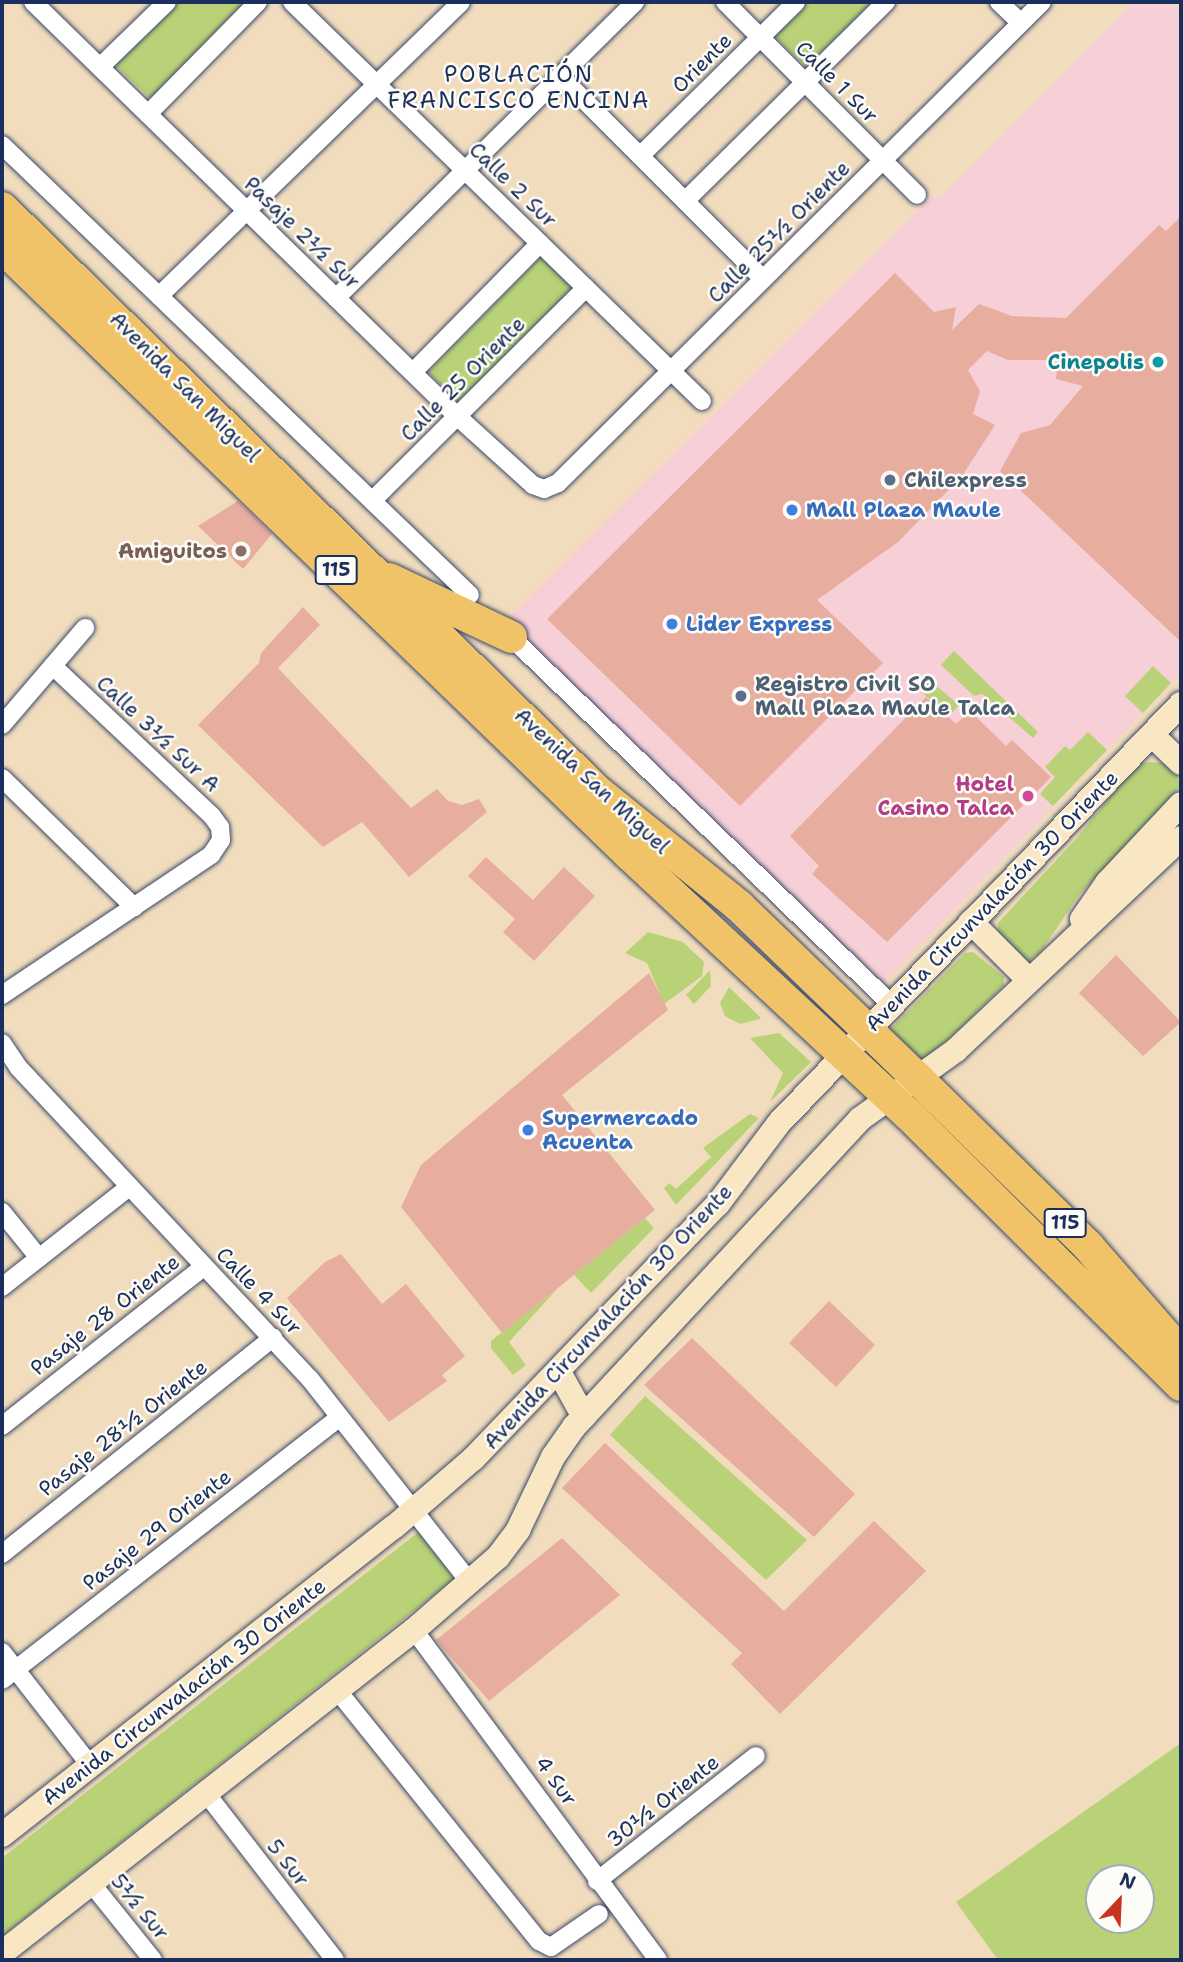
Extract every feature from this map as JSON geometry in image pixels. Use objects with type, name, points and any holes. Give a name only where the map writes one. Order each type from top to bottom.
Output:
[{"type":"highway","name":"Avenida San Miguel","points":[[2,208],[616,809],[739,906],[918,1078],[1080,1238],[1181,1353]]},
{"type":"highway","name":"Avenida San Miguel","points":[[6,259],[629,854],[889,1097],[1181,1385]]},
{"type":"highway","points":[[375,573],[511,636]]},
{"type":"main road","name":"Avenida Circunvalación 30 Oriente","points":[[2,1835],[414,1510],[474,1458],[718,1204],[767,1136],[1181,704]]},
{"type":"main road","points":[[1152,735],[1181,763]]},
{"type":"main road","points":[[1073,939],[1101,890],[1181,804]]},
{"type":"main road","points":[[2,1953],[414,1630],[470,1582],[509,1545],[553,1457],[584,1417],[860,1119],[956,1050],[1181,838]]},
{"type":"main road","points":[[971,922],[1028,980]]},
{"type":"main road","points":[[559,1372],[584,1417]]},
{"type":"street","name":"Pasaje 2½ Sur","points":[[33,2],[458,416],[533,485],[544,489]]},
{"type":"street","points":[[100,67],[167,2]]},
{"type":"street","points":[[148,114],[258,2]]},
{"type":"street","name":"Calle 2 Sur","points":[[292,2],[702,401]]},
{"type":"street","points":[[159,296],[461,2]]},
{"type":"street","points":[[336,298],[635,2]]},
{"type":"street","name":"Calle 1 Sur","points":[[725,2],[917,195]]},
{"type":"street","name":"Oriente","points":[[640,156],[796,2]]},
{"type":"street","points":[[685,201],[886,2]]},
{"type":"street","points":[[999,2],[1021,23]]},
{"type":"street","name":"Calle 25½ Oriente","points":[[544,489],[558,483],[1042,2]]},
{"type":"street","points":[[560,76],[763,279]]},
{"type":"street","points":[[2,145],[470,595]]},
{"type":"street","points":[[413,372],[540,243]]},
{"type":"street","name":"Calle 25 Oriente","points":[[372,501],[586,288]]},
{"type":"street","points":[[2,725],[85,628]]},
{"type":"street","points":[[511,636],[891,1005]]},
{"type":"street","name":"Calle 3½ Sur A","points":[[52,666],[212,816],[220,827],[221,840],[211,855],[134,907]]},
{"type":"street","points":[[2,778],[134,907],[2,995]]},
{"type":"street","name":"Calle 4 Sur","points":[[2,1043],[18,1067],[273,1338],[340,1417],[470,1582]]},
{"type":"street","points":[[2,1287],[129,1187]]},
{"type":"street","points":[[2,1212],[40,1258]]},
{"type":"street","name":"Pasaje 28 Oriente","points":[[2,1426],[203,1266]]},
{"type":"street","name":"Pasaje 28½ Oriente","points":[[2,1554],[273,1338]]},
{"type":"street","name":"Pasaje 29 Oriente","points":[[9,1674],[340,1417]]},
{"type":"street","name":"4 Sur","points":[[414,1630],[546,1803],[597,1881],[659,1960]]},
{"type":"street","points":[[2,1651],[9,1674],[90,1765]]},
{"type":"street","points":[[337,1690],[539,1941],[551,1947],[599,1914]]},
{"type":"street","name":"30½ Oriente","points":[[597,1881],[757,1756]]},
{"type":"street","name":"5 Sur","points":[[206,1793],[335,1960]]},
{"type":"street","name":"5½ Sur","points":[[91,1883],[153,1960]]},
{"type":"shaded area","name":"Mall Plaza Maule","points":[[1134,2],[1169,2],[1181,14],[1181,673],[880,987],[507,619],[932,196],[942,196]]},
{"type":"green space","points":[[176,2],[245,2],[151,99],[113,63]]},
{"type":"green space","points":[[807,2],[872,2],[806,67],[774,35]]},
{"type":"green space","points":[[542,256],[574,287],[458,402],[428,372]]},
{"type":"green space","points":[[954,651],[1038,732],[1033,738],[982,694],[974,696],[941,665]]},
{"type":"green space","points":[[1153,666],[1171,683],[1143,713],[1125,696]]},
{"type":"green space","points":[[927,678],[959,705],[949,716],[918,689]]},
{"type":"green space","points":[[1088,732],[1107,750],[1053,806],[1040,794],[1055,777],[1045,767],[1065,746],[1070,750]]},
{"type":"green space","points":[[1165,763],[1177,774],[1180,787],[1079,895],[1042,950],[1028,962],[998,935],[998,923],[1075,840],[1136,765]]},
{"type":"green space","points":[[648,932],[683,942],[704,962],[702,976],[664,1004],[647,963],[625,953]]},
{"type":"green space","points":[[973,952],[1004,977],[1004,985],[922,1066],[888,1032],[965,953]]},
{"type":"green space","points":[[710,970],[711,986],[694,1004],[686,995]]},
{"type":"green space","points":[[729,987],[760,1019],[740,1024],[725,1016],[720,1003]]},
{"type":"green space","points":[[779,1033],[811,1062],[770,1102],[783,1073],[750,1038]]},
{"type":"green space","points":[[750,1114],[759,1118],[676,1205],[664,1188],[669,1183],[676,1189],[711,1157],[703,1148]]},
{"type":"green space","points":[[645,1218],[654,1228],[591,1293],[574,1275]]},
{"type":"green space","points":[[556,1290],[509,1342],[526,1365],[513,1375],[491,1348],[491,1341]]},
{"type":"green space","points":[[645,1396],[807,1540],[766,1580],[610,1435]]},
{"type":"green space","points":[[421,1530],[454,1579],[2,1936],[2,1858]]},
{"type":"green space","points":[[1181,1743],[1181,1960],[998,1960],[956,1902]]},
{"type":"building","name":"Mall Plaza Maule","points":[[1181,216],[1181,642],[1000,471],[1021,433],[1050,425],[1083,386],[1056,379],[1058,360],[1008,360],[987,351],[968,370],[980,391],[973,414],[995,425],[962,476],[898,542],[817,600],[883,663],[740,806],[547,619],[895,273],[934,312],[956,307],[952,330],[979,304],[1012,316],[1066,318],[1159,225],[1166,231]]},
{"type":"building","name":"Amiguitos","points":[[238,501],[272,534],[243,569],[198,526]]},
{"type":"building","points":[[303,607],[320,625],[278,668],[411,808],[437,789],[448,801],[462,805],[479,799],[487,812],[409,877],[362,822],[323,847],[198,725],[259,663],[261,653]]},
{"type":"building","points":[[926,697],[956,724],[970,711],[1006,746],[1012,740],[1051,777],[887,942],[812,874],[819,866],[790,836]]},
{"type":"building","points":[[486,857],[533,900],[564,867],[595,896],[534,961],[503,932],[515,919],[468,876]]},
{"type":"building","points":[[1116,955],[1181,1022],[1143,1056],[1079,993]]},
{"type":"building","name":"Supermercado Acuenta","points":[[649,973],[668,1010],[562,1095],[655,1210],[502,1333],[401,1207],[421,1165]]},
{"type":"building","points":[[341,1254],[382,1304],[406,1284],[465,1356],[442,1375],[447,1381],[389,1422],[287,1298],[325,1262]]},
{"type":"building","points":[[829,1301],[875,1345],[836,1387],[789,1343]]},
{"type":"building","points":[[692,1338],[855,1494],[814,1537],[644,1385]]},
{"type":"building","points":[[605,1443],[784,1611],[874,1521],[926,1571],[780,1714],[731,1664],[742,1653],[562,1488]]},
{"type":"building","points":[[562,1538],[620,1595],[489,1701],[436,1640]]},
{"type":"place","name":"Cinepolis","points":[[1158,362]]},
{"type":"place","name":"Chilexpress","points":[[890,480]]},
{"type":"place","name":"Mall Plaza Maule","points":[[792,510]]},
{"type":"place","name":"Amiguitos","points":[[241,551]]},
{"type":"place","name":"Lider Express","points":[[672,624]]},
{"type":"place","name":"Registro Civil SO Mall Plaza Maule Talca","points":[[741,696]]},
{"type":"place","name":"Hotel Casino Talca","points":[[1028,796]]},
{"type":"place","name":"Supermercado Acuenta","points":[[528,1130]]},
{"type":"district","name":"POBLACIÓN FRANCISCO ENCINA","points":[[519,87]]}]
